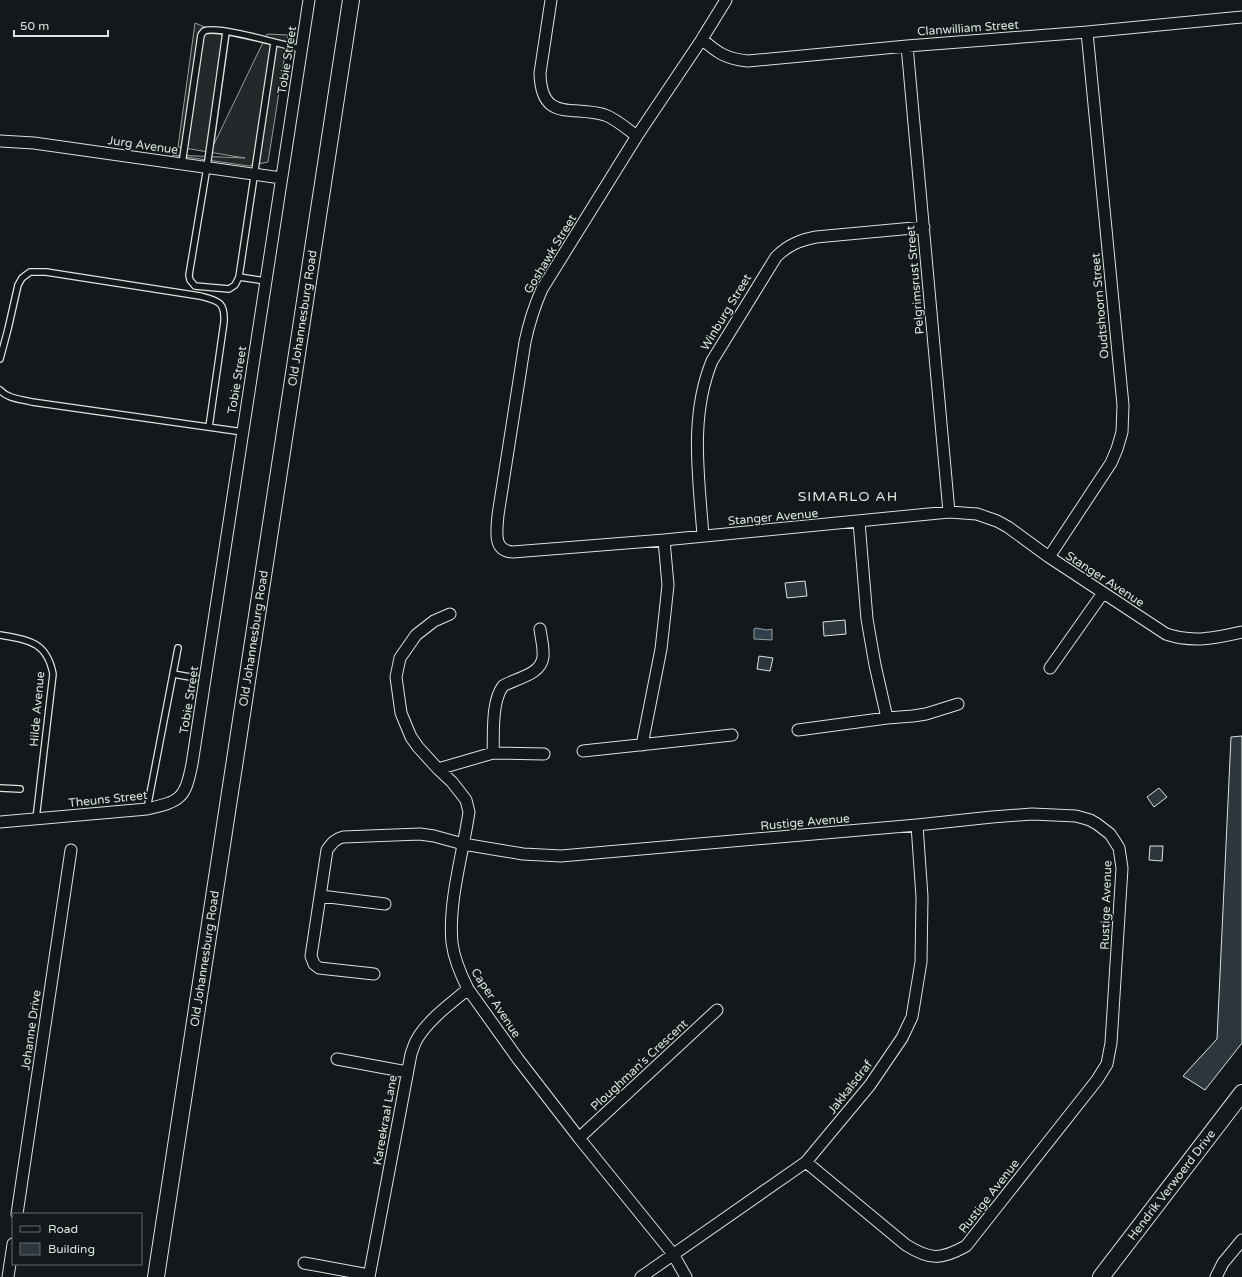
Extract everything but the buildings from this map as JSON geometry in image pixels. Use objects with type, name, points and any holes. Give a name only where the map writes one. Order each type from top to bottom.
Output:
[{"type":"main road","name":"Old Johannesburg Road","points":[[156,1277],[351,0]]},
{"type":"main road","name":"Hendrik Verwoerd Drive","points":[[1101,1277],[1242,1092]]},
{"type":"street","name":"Tobie Street","points":[[192,764],[309,0]]},
{"type":"street","points":[[550,0],[540,73],[540,85],[547,100],[561,110],[608,116],[637,136]]},
{"type":"street","name":"Goshawk Street","points":[[508,552],[499,545],[497,528],[529,321],[534,307],[542,289],[637,136],[702,39],[726,0]]},
{"type":"street","name":"Clanwilliam Street","points":[[702,39],[720,54],[738,60],[748,61],[1242,17]]},
{"type":"street","name":"Oudtshoorn Street","points":[[1048,557],[1111,463],[1118,449],[1122,432],[1123,405],[1087,32]]},
{"type":"street","name":"Pelgrimsrust Street","points":[[907,46],[949,512]]},
{"type":"street","name":"Jurg Avenue","points":[[0,141],[34,144],[281,178]]},
{"type":"street","name":"Winburg Street","points":[[703,536],[697,440],[698,416],[705,381],[712,361],[776,256],[792,244],[816,237],[924,227]]},
{"type":"street","name":"Stanger Avenue","points":[[508,552],[664,540],[949,512],[977,514],[997,520],[1048,557],[1166,634],[1178,638],[1201,639],[1217,638],[1242,632]]},
{"type":"street","points":[[859,522],[867,620],[886,718]]},
{"type":"street","points":[[642,744],[661,649],[665,613],[668,585],[664,540]]},
{"type":"street","points":[[1050,668],[1103,594]]},
{"type":"street","name":"Caper Avenue","points":[[450,614],[434,621],[416,635],[400,658],[396,677],[399,704],[405,723],[418,747],[452,782],[466,800],[469,812],[454,898],[451,926],[452,944],[462,978],[468,989],[518,1059],[579,1138],[674,1254],[686,1277]]},
{"type":"street","points":[[493,753],[495,705],[500,690],[503,686],[533,672],[539,667],[543,658],[540,629]]},
{"type":"street","points":[[798,730],[926,714],[958,704]]},
{"type":"street","points":[[584,751],[732,735]]},
{"type":"street","points":[[438,768],[493,753],[544,754]]},
{"type":"street","name":"Theuns Street","points":[[0,822],[147,809],[171,804],[186,790],[192,764]]},
{"type":"street","name":"Rustige Avenue","points":[[374,974],[319,968],[314,964],[311,956],[327,850],[337,838],[420,834],[463,844],[523,854],[561,856],[1032,814],[1076,816],[1090,820],[1110,834],[1119,848],[1122,868],[1111,1043],[1107,1064],[1097,1080],[966,1246],[955,1252],[936,1257],[917,1252],[906,1245],[806,1162]]},
{"type":"street","name":"Jakkalsdraf","points":[[641,1277],[806,1162],[870,1085],[902,1038],[912,1017],[920,969],[922,897],[917,825]]},
{"type":"street","name":"Johanne Drive","points":[[17,1213],[71,850]]},
{"type":"street","points":[[321,896],[385,904]]},
{"type":"street","name":"Kareekraal Lane","points":[[369,1276],[411,1054],[416,1040],[423,1029],[468,989]]},
{"type":"street","name":"Ploughman's Crescent","points":[[579,1138],[717,1010]]},
{"type":"street","points":[[337,1059],[407,1072]]},
{"type":"street","points":[[1216,1277],[1223,1263],[1242,1240]]},
{"type":"street","points":[[8,1277],[12,1251]]},
{"type":"street","points":[[304,1263],[369,1276]]},
{"type":"lane","points":[[182,164],[201,35],[204,31],[238,33],[301,49]]},
{"type":"lane","points":[[226,32],[190,280],[195,286],[229,289],[235,285],[239,277],[253,174],[274,43]]},
{"type":"lane","points":[[0,359],[18,285],[22,278],[30,272],[52,272],[200,296],[215,300],[220,303],[223,308],[224,322],[209,427]]},
{"type":"lane","points":[[239,277],[266,281]]},
{"type":"lane","points":[[0,390],[9,397],[32,402],[242,432]]},
{"type":"lane","name":"Hilde Avenue","points":[[0,635],[20,639],[38,645],[47,655],[53,674],[36,819]]},
{"type":"lane","points":[[147,809],[178,648]]},
{"type":"lane","points":[[173,674],[196,678]]},
{"type":"lane","points":[[0,788],[20,789]]},
{"type":"shaded area","points":[[195,23],[229,37],[214,144],[267,34],[288,35],[268,162],[249,166],[172,155],[245,158],[178,147]]},
{"type":"water","points":[[754,629],[767,630],[772,629],[772,640],[754,639]]},
{"type":"district","name":"SIMARLO AH","points":[[848,496]]}]
